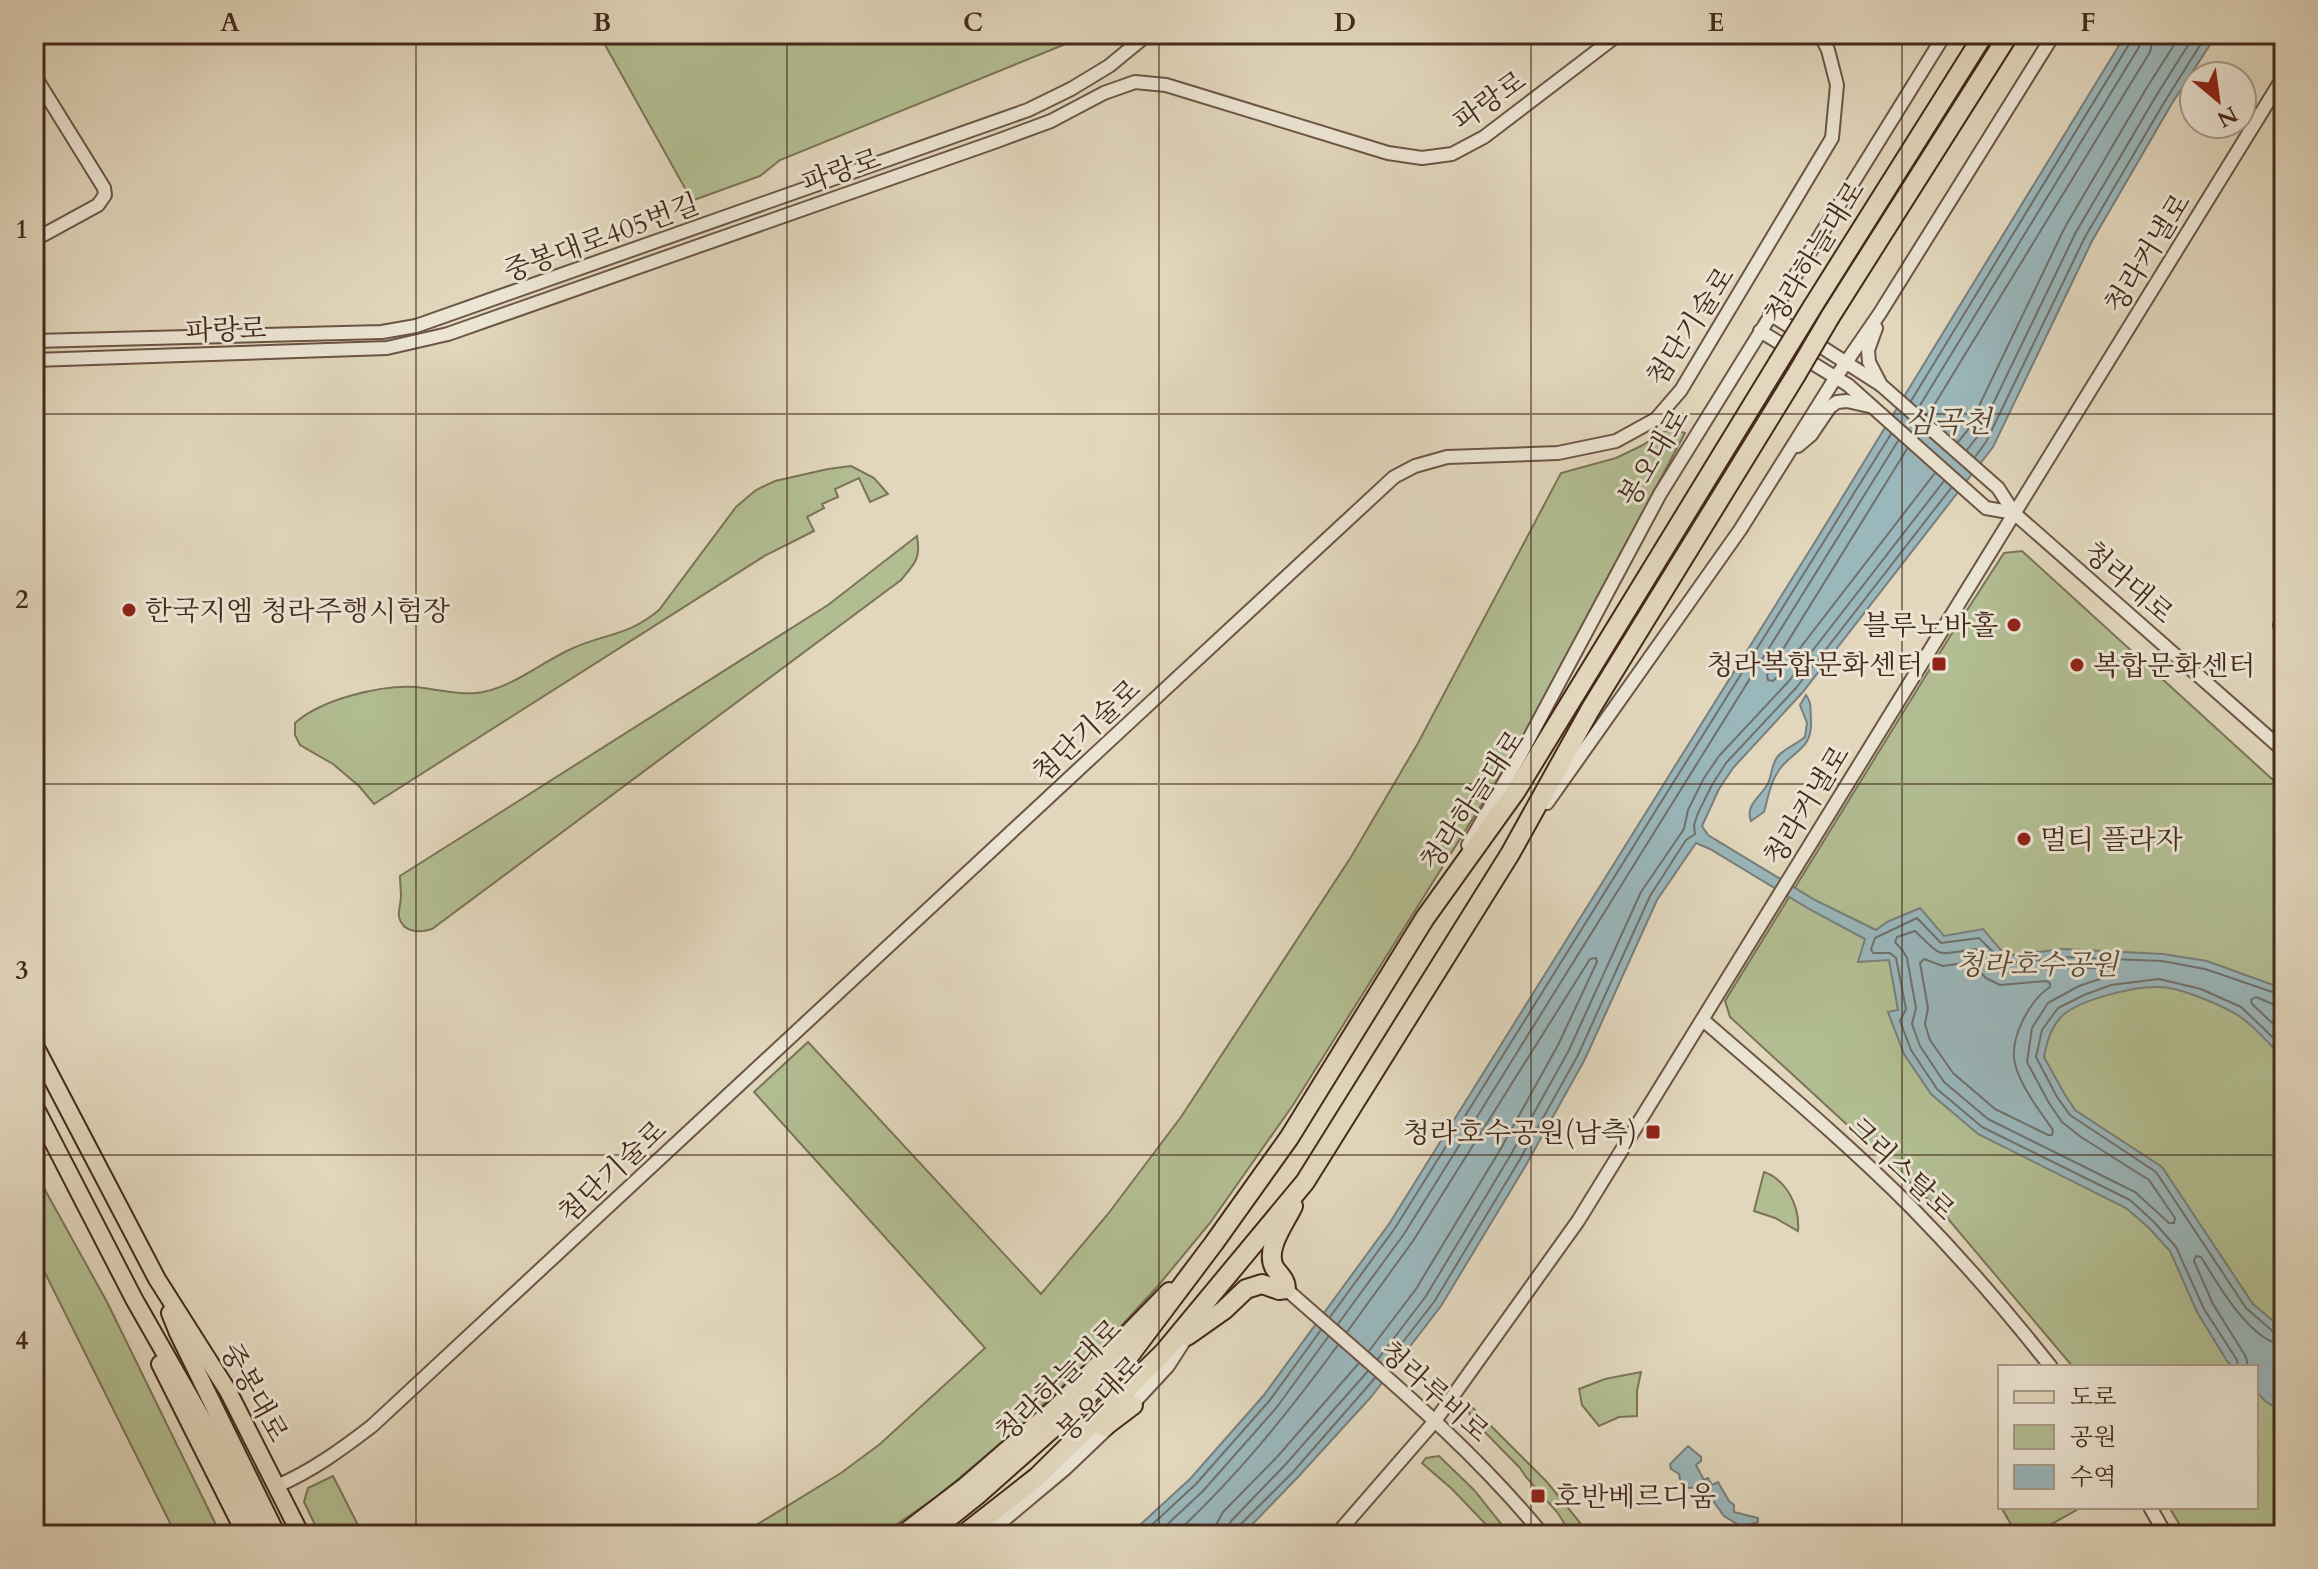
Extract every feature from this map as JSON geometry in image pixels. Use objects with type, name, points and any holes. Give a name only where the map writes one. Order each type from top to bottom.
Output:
[{"type":"highway","name":"청라하늘대로","points":[[927,1535],[1053,1428],[1129,1356],[1289,1138],[1425,918],[1516,791],[1813,306],[1984,34]]},
{"type":"highway","name":"청라하늘대로","points":[[963,1535],[1066,1449],[1164,1352],[1305,1182],[1510,854],[1590,710],[1830,317],[2009,34]]},
{"type":"highway","points":[[1187,1336],[1224,1310],[1246,1289],[1262,1284],[1279,1290],[1286,1289],[1286,1283],[1275,1267],[1272,1246],[1305,1182]]},
{"type":"highway","points":[[1013,1496],[1133,1405]]},
{"type":"main road","name":"중봉대로","points":[[34,1044],[40,1069],[157,1279],[228,1391],[301,1535]]},
{"type":"main road","name":"중봉대로","points":[[34,1105],[134,1299],[214,1425],[277,1535]]},
{"type":"main road","name":"봉오대로","points":[[901,1535],[965,1486],[1055,1408],[1096,1369],[1214,1243]]},
{"type":"main road","name":"중봉대로","points":[[157,1279],[261,1535]]},
{"type":"main road","name":"중봉대로","points":[[134,1299],[159,1362],[246,1535]]},
{"type":"street","name":"중봉대로405번길","points":[[34,341],[382,332],[416,326],[1028,110],[1109,66],[1148,34]]},
{"type":"street","name":"파랑로","points":[[34,360],[387,348],[448,334],[997,141],[1051,121],[1104,93],[1135,82],[1166,85],[1388,153],[1422,158],[1452,154],[1484,137],[1619,34]]},
{"type":"street","name":"첨단기술로","points":[[277,1486],[333,1456],[372,1426],[1394,477],[1415,466],[1447,457],[1558,453],[1616,441],[1656,419],[1681,390],[1832,138],[1837,85],[1828,50],[1820,34]]},
{"type":"street","name":"봉오대로","points":[[1425,918],[1522,752],[1660,494],[1945,34]]},
{"type":"street","points":[[1510,854],[1740,530],[2054,34]]},
{"type":"street","points":[[34,75],[104,188],[105,195],[98,205],[34,240]]},
{"type":"street","name":"청라커낼로","points":[[1336,1535],[1435,1421],[1578,1221],[2284,76]]},
{"type":"street","points":[[1880,313],[1868,350],[1869,362],[1881,385]]},
{"type":"street","points":[[1770,314],[1881,385]]},
{"type":"street","points":[[1760,331],[1836,377],[1858,394],[1986,508],[2014,513]]},
{"type":"street","name":"청라대로","points":[[1881,385],[1998,488],[2014,513],[2284,751]]},
{"type":"street","points":[[1788,454],[1811,435],[1830,407],[1837,402],[1869,406]]},
{"type":"street","points":[[2284,620],[2280,625],[2284,629]]},
{"type":"street","name":"크리스탈로","points":[[1703,1020],[1909,1205],[1958,1256],[2049,1365]]},
{"type":"street","name":"봉오대로","points":[[986,1535],[1066,1468],[1133,1405],[1168,1366],[1226,1277]]},
{"type":"street","name":"청라루비로","points":[[1286,1289],[1435,1421],[1495,1479],[1543,1535]]},
{"type":"street","points":[[2151,1509],[2166,1535]]},
{"type":"green space","points":[[599,34],[1085,34],[780,160],[760,176],[694,200]]},
{"type":"green space","points":[[1670,428],[1685,433],[1514,753],[1293,1105],[1210,1223],[1157,1287],[1089,1361],[1013,1433],[938,1496],[881,1535],[740,1535],[841,1473],[880,1444],[985,1348],[754,1092],[808,1042],[1041,1294],[1108,1214],[1181,1117],[1351,857],[1418,743],[1561,473],[1616,458]]},
{"type":"green space","points":[[851,466],[874,478],[888,494],[870,502],[859,478],[835,489],[838,497],[822,504],[824,508],[807,517],[814,531],[766,555],[374,804],[359,786],[333,764],[300,745],[295,735],[295,723],[306,714],[352,695],[402,687],[462,693],[490,691],[571,649],[637,625],[659,610],[736,507],[756,490],[775,481]]},
{"type":"green space","points":[[917,536],[916,560],[901,580],[432,929],[412,930],[404,926],[399,915],[400,876],[828,605]]},
{"type":"green space","name":"청라호수공원","points":[[2022,551],[2284,790],[2284,1535],[2186,1535],[2170,1509],[2258,1509],[2258,1365],[2071,1365],[1944,1214],[1730,1017],[1725,1001],[2004,553]]},
{"type":"green space","points":[[34,1170],[107,1302],[221,1535],[176,1535],[34,1251]]},
{"type":"green space","points":[[1764,1172],[1779,1181],[1790,1196],[1797,1213],[1798,1231],[1754,1211]]},
{"type":"green space","points":[[1641,1372],[1637,1416],[1619,1417],[1599,1426],[1582,1405],[1579,1389],[1605,1379]]},
{"type":"green space","points":[[1468,1403],[1547,1482],[1590,1535],[1572,1535],[1520,1468],[1470,1417]]},
{"type":"green space","points":[[1439,1456],[1474,1490],[1510,1535],[1496,1535],[1422,1463],[1426,1458]]},
{"type":"green space","points":[[333,1476],[363,1535],[320,1535],[304,1502],[308,1488]]},
{"type":"green space","points":[[2002,1509],[2078,1509],[2032,1535],[2017,1535]]},
{"type":"water","name":"심곡천","points":[[2126,34],[2217,34],[2200,60],[2178,60],[2178,94],[2092,241],[1993,447],[1802,693],[1733,768],[1719,789],[1702,826],[1708,835],[1815,900],[1876,930],[1920,908],[1944,936],[1983,929],[2006,956],[2063,949],[2163,954],[2207,961],[2284,989],[2284,1059],[2254,1028],[2234,1013],[2208,1000],[2159,987],[2106,995],[2068,1011],[2054,1027],[2044,1057],[2075,1110],[2162,1167],[2253,1304],[2284,1330],[2284,1413],[2258,1393],[2258,1365],[2231,1365],[2227,1361],[2197,1312],[2170,1251],[2149,1228],[2126,1208],[1978,1134],[1931,1094],[1904,1054],[1888,1012],[1898,1010],[1889,960],[1858,962],[1865,939],[1696,843],[1657,900],[1585,1059],[1526,1165],[1441,1306],[1371,1397],[1242,1535],[1129,1535],[1190,1479],[1264,1395],[1389,1224],[1815,542]]},
{"type":"water","points":[[1806,695],[1810,706],[1809,737],[1779,770],[1771,785],[1764,812],[1751,821],[1750,810],[1767,786],[1776,759],[1805,737],[1807,723],[1800,705]]},
{"type":"water","points":[[1688,1446],[1701,1457],[1696,1465],[1704,1480],[1708,1478],[1712,1485],[1718,1482],[1734,1505],[1734,1512],[1758,1518],[1758,1522],[1742,1527],[1724,1516],[1703,1487],[1681,1486],[1679,1474],[1671,1469],[1670,1464]]},
{"type":"place","name":"한국지엠 청라주행시험장","points":[[129,610]]},
{"type":"place","name":"블루노바홀","points":[[2014,625]]},
{"type":"place","name":"청라복합문화센터","points":[[1939,664]]},
{"type":"place","name":"복합문화센터","points":[[2077,665]]},
{"type":"place","name":"멀티 플라자","points":[[2024,839]]},
{"type":"place","name":"청라호수공원(남측)","points":[[1653,1132]]},
{"type":"place","name":"호반베르디움","points":[[1538,1496]]}]
